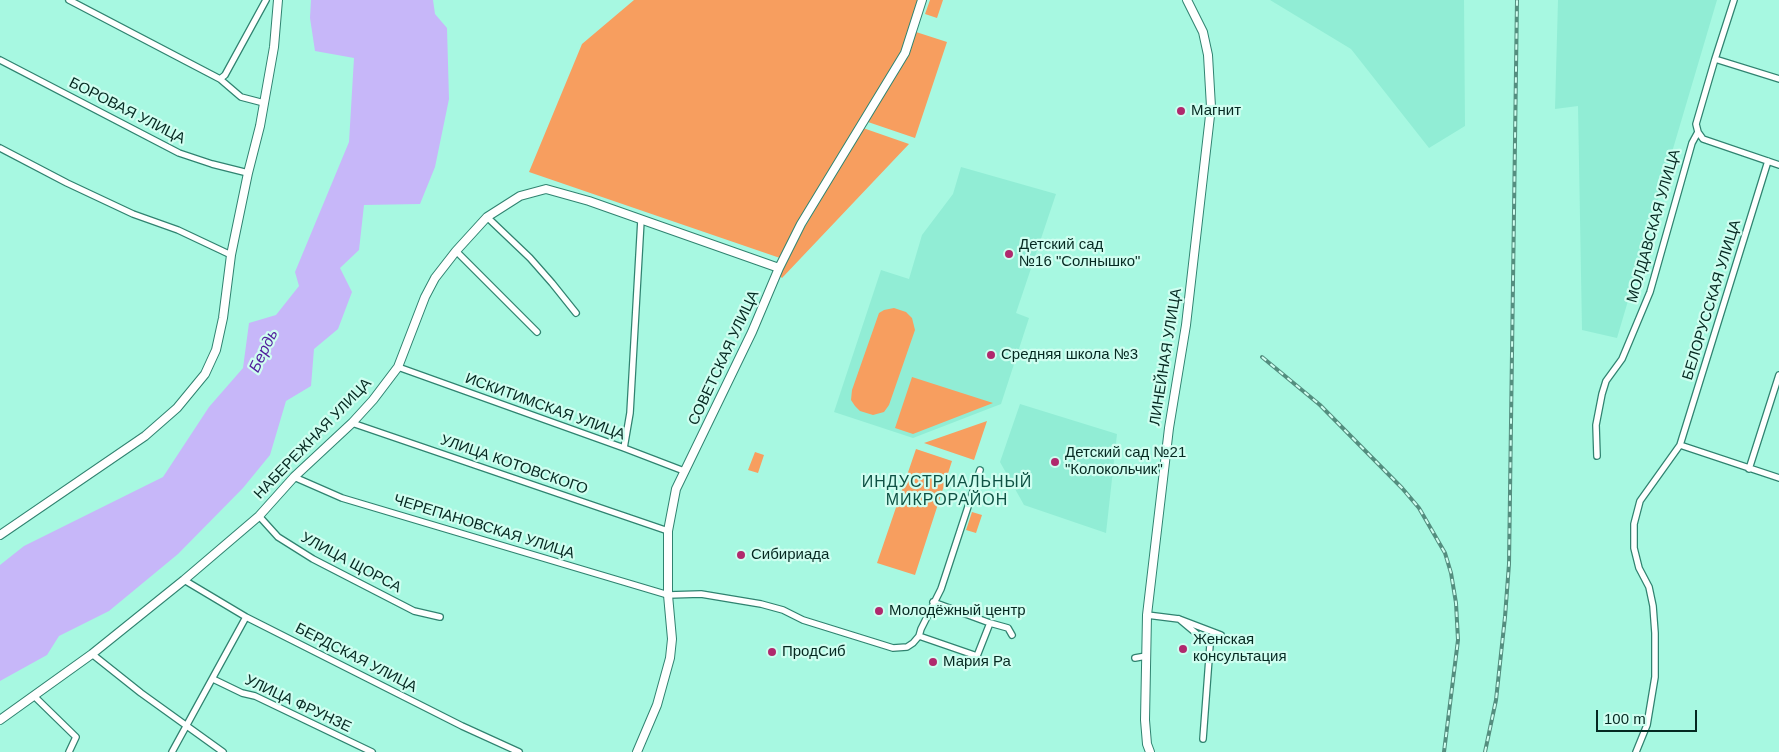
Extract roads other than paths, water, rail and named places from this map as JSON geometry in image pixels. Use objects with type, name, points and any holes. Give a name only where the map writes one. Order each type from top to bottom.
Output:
[{"type":"street","points":[[69,0],[220,79],[241,97],[264,103]]},
{"type":"street","points":[[220,79],[225,75],[266,0]]},
{"type":"street","points":[[0,535],[145,436],[177,408],[205,374],[216,350],[223,318],[231,255],[260,126],[274,47],[278,0]]},
{"type":"street","name":"СОВЕТСКАЯ УЛИЦА","points":[[637,752],[657,705],[670,658],[672,639],[668,596],[668,531],[676,489],[752,332],[779,268],[801,224],[905,53],[922,0]]},
{"type":"street","name":"ЛИНЕЙНАЯ УЛИЦА","points":[[1150,752],[1144,720],[1147,615],[1169,428],[1186,325],[1211,107],[1208,55],[1203,32],[1187,0]]},
{"type":"street","name":"МОЛДАВСКАЯ УЛИЦА","points":[[1597,456],[1596,425],[1602,394],[1606,381],[1622,359],[1650,292],[1692,143],[1698,132],[1696,124],[1734,0]]},
{"type":"street","points":[[1715,59],[1779,79]]},
{"type":"street","name":"БОРОВАЯ УЛИЦА","points":[[0,60],[179,153],[248,173]]},
{"type":"street","points":[[1698,132],[1703,139],[1779,165]]},
{"type":"street","points":[[0,148],[66,183],[133,214],[178,230],[231,255]]},
{"type":"street","name":"БЕЛОРУССКАЯ УЛИЦА","points":[[1636,752],[1647,725],[1655,677],[1655,633],[1654,606],[1649,587],[1639,568],[1634,548],[1634,524],[1640,501],[1680,445],[1768,161]]},
{"type":"street","name":"НАБЕРЕЖНАЯ УЛИЦА","points":[[0,720],[92,654],[184,580],[258,516],[294,477],[352,423],[373,400],[398,367],[425,297],[436,278],[456,251],[487,217],[520,196],[546,189],[589,200],[779,268]]},
{"type":"street","points":[[487,217],[530,258],[576,313]]},
{"type":"street","points":[[624,448],[630,413],[641,220]]},
{"type":"street","points":[[456,251],[537,332]]},
{"type":"street","name":"ИСКИТИМСКАЯ УЛИЦА","points":[[398,367],[684,471]]},
{"type":"street","points":[[1749,469],[1779,375]]},
{"type":"street","name":"УЛИЦА КОТОВСКОГО","points":[[352,423],[668,531]]},
{"type":"street","points":[[1680,445],[1779,478]]},
{"type":"street","points":[[668,596],[700,594],[761,604],[783,610],[802,620],[893,648],[907,647],[913,644],[919,636],[940,588],[980,470]]},
{"type":"street","name":"ЧЕРЕПАНОВСКАЯ УЛИЦА","points":[[294,477],[342,498],[668,596]]},
{"type":"street","name":"УЛИЦА ЩОРСА","points":[[258,516],[278,537],[313,559],[414,611],[440,617]]},
{"type":"street","name":"БЕРДСКАЯ УЛИЦА","points":[[184,580],[246,617],[462,726],[520,752]]},
{"type":"street","points":[[933,602],[1008,628],[1012,635]]},
{"type":"street","points":[[1147,615],[1179,619],[1222,635]]},
{"type":"street","points":[[172,752],[246,617]]},
{"type":"street","points":[[1179,619],[1210,644],[1204,739]]},
{"type":"street","points":[[919,636],[977,656],[990,623]]},
{"type":"street","points":[[92,654],[141,693],[223,752]]},
{"type":"street","points":[[1134,658],[1146,656]]},
{"type":"street","name":"УЛИЦА ФРУНЗЕ","points":[[213,679],[242,693],[255,696],[372,752]]},
{"type":"street","points":[[34,696],[76,737],[69,752]]},
{"type":"water","name":"Бердь","points":[[311,0],[433,0],[435,14],[447,28],[449,99],[435,167],[420,204],[364,205],[359,250],[340,268],[352,292],[338,329],[314,349],[311,386],[286,401],[270,455],[243,488],[178,554],[109,611],[59,636],[47,655],[0,681],[0,565],[24,546],[163,477],[209,407],[243,368],[249,323],[276,315],[299,286],[295,272],[349,142],[354,58],[315,51],[310,18]]},
{"type":"railway","points":[[1485,752],[1496,700],[1509,564],[1517,0]]},
{"type":"railway","points":[[1262,357],[1320,405],[1402,488],[1419,508],[1445,553],[1451,573],[1456,603],[1458,640],[1444,752]]},
{"type":"place","name":"Магнит","points":[[1181,111]]},
{"type":"place","name":"Детский сад №16 \"Солнышко\"","points":[[1009,254]]},
{"type":"place","name":"Средняя школа №3","points":[[991,355]]},
{"type":"place","name":"Детский сад №21 \"Колокольчик\"","points":[[1055,462]]},
{"type":"place","name":"Сибириада","points":[[741,555]]},
{"type":"place","name":"Молодёжный центр","points":[[879,611]]},
{"type":"place","name":"Женская консультация","points":[[1183,649]]},
{"type":"place","name":"ПродСиб","points":[[772,652]]},
{"type":"place","name":"Мария Ра","points":[[933,662]]},
{"type":"district","name":"ИНДУСТРИАЛЬНЫЙ МИКРОРАЙОН","points":[[947,492]]}]
